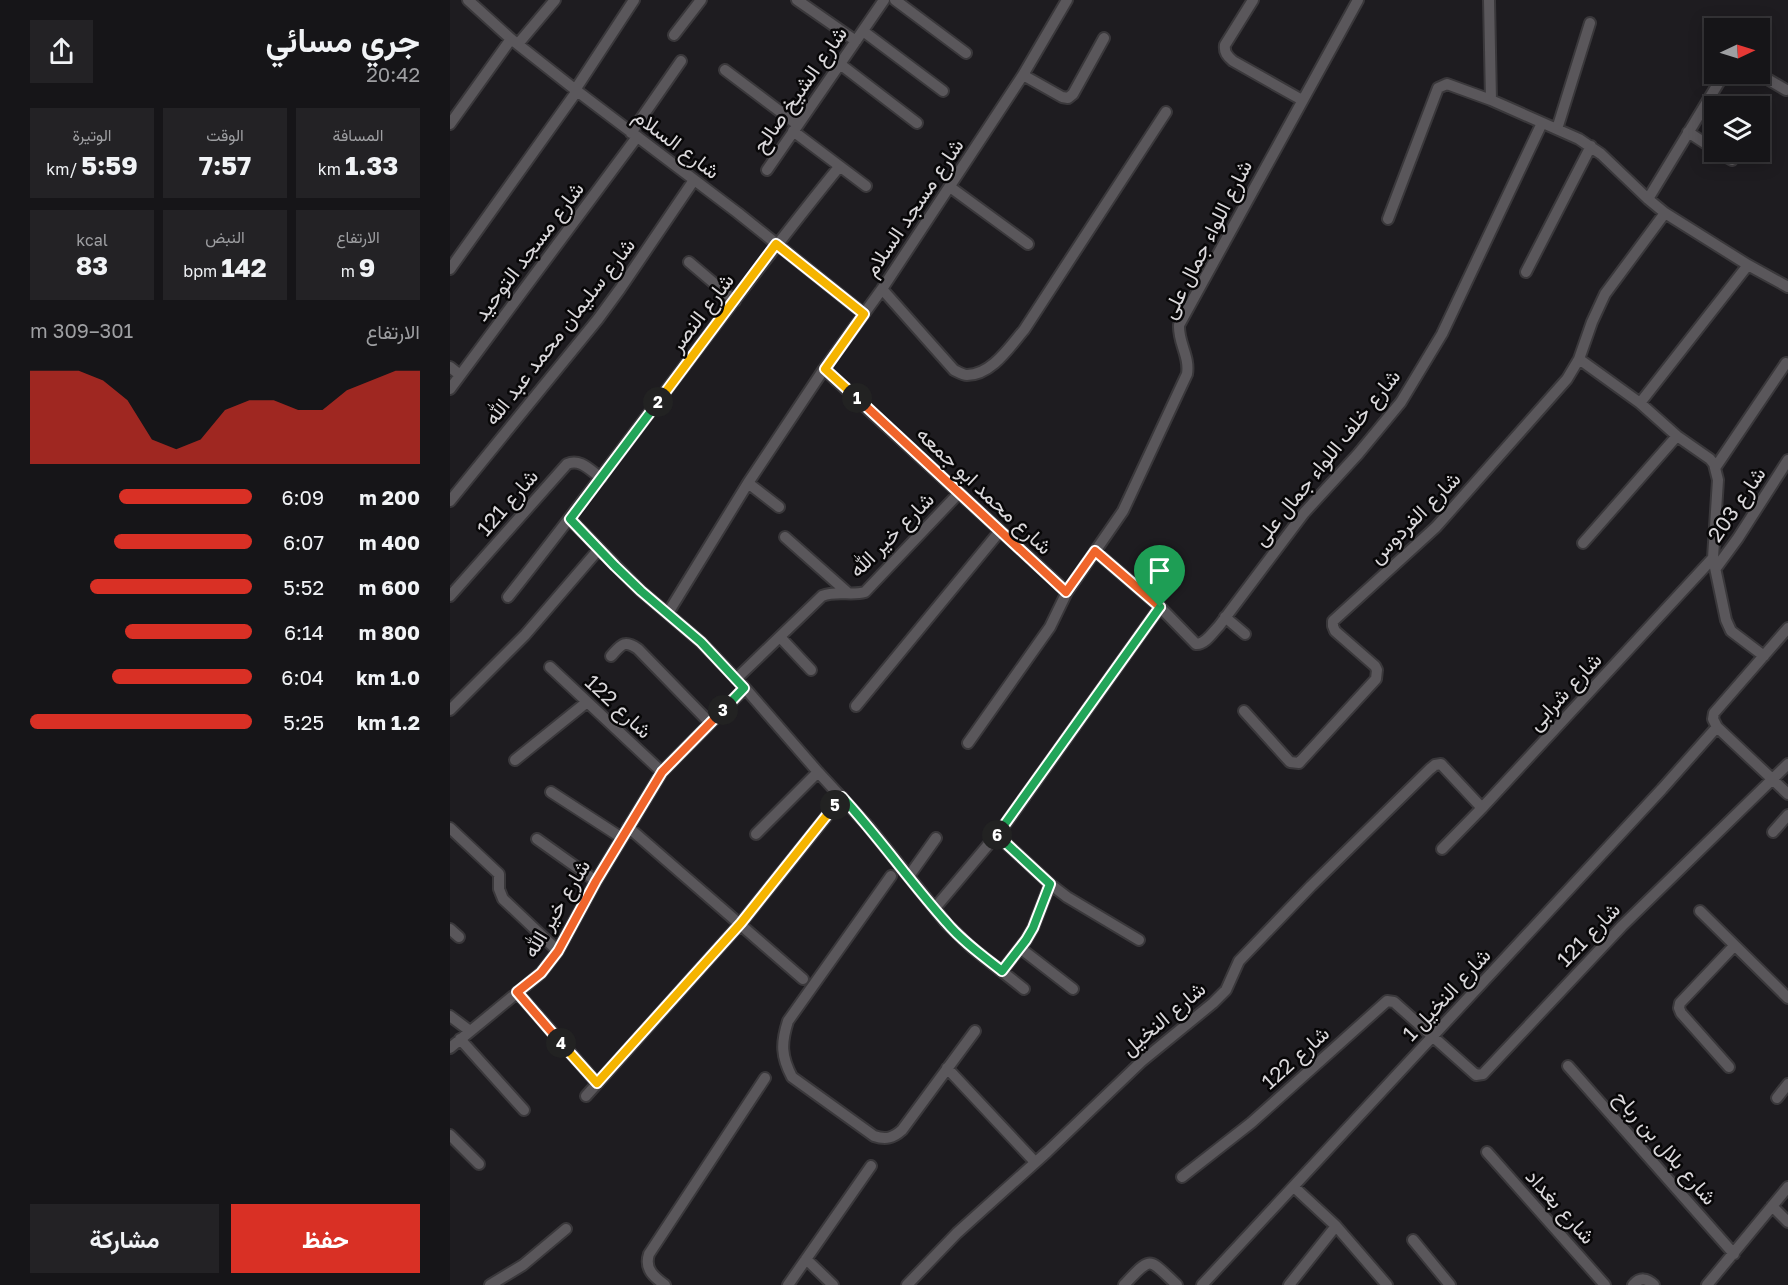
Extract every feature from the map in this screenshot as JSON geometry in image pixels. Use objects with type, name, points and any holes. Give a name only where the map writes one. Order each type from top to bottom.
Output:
[{"type":"street","points":[[452,117],[514,41],[555,0]]},
{"type":"street","points":[[450,269],[576,90],[634,0]]},
{"type":"street","points":[[674,35],[701,0]]},
{"type":"street","points":[[797,0],[856,41]]},
{"type":"street","name":"شارع الشيخ صالح","points":[[767,170],[884,0]]},
{"type":"street","points":[[896,0],[966,53]]},
{"type":"street","name":"شارع مسجد السلام","points":[[668,613],[748,483],[950,188],[1023,75],[1066,0]]},
{"type":"street","points":[[1253,0],[1225,45],[1225,51],[1233,61],[1302,100]]},
{"type":"street","name":"شارع اللواء جمال على","points":[[968,743],[1050,627],[1066,592],[1123,511],[1187,374],[1189,365],[1180,339],[1179,324],[1358,0]]},
{"type":"street","points":[[1489,0],[1491,100]]},
{"type":"street","name":"شارع السلام","points":[[474,2],[514,41],[738,213],[864,314]]},
{"type":"street","points":[[1557,129],[1590,23]]},
{"type":"street","points":[[863,31],[943,91]]},
{"type":"street","points":[[1023,75],[1062,97],[1068,98],[1073,94],[1104,38]]},
{"type":"street","name":"شارع مسجد التوحيد","points":[[450,388],[634,135],[681,61]]},
{"type":"street","points":[[840,64],[917,123]]},
{"type":"street","points":[[725,70],[796,128],[839,167],[866,186]]},
{"type":"street","points":[[1770,81],[1786,90]]},
{"type":"street","points":[[1388,219],[1438,88],[1447,84],[1491,100],[1591,146],[1665,213],[1788,287]]},
{"type":"street","points":[[1648,199],[1718,84]]},
{"type":"street","points":[[882,290],[954,370],[965,375],[978,373],[998,359],[1024,330],[1166,112]]},
{"type":"street","name":"شارع خلف اللواء جمال على","points":[[1095,551],[1160,607],[1198,644],[1203,642],[1225,617],[1304,513],[1358,454],[1401,402],[1442,334],[1542,123]]},
{"type":"street","points":[[1688,132],[1704,142]]},
{"type":"street","points":[[1526,272],[1591,146]]},
{"type":"street","name":"شارع النصر","points":[[508,597],[570,519],[776,244],[839,167]]},
{"type":"street","name":"شارع سليمان محمد عبد الله","points":[[450,501],[598,319],[694,180]]},
{"type":"street","points":[[950,188],[1029,244]]},
{"type":"street","name":"شارع الفردوس","points":[[1244,711],[1290,762],[1296,764],[1302,762],[1376,679],[1375,666],[1335,631],[1333,621],[1436,527],[1568,379],[1579,359],[1605,294],[1665,213]]},
{"type":"street","points":[[689,262],[735,301]]},
{"type":"street","points":[[1640,403],[1748,265]]},
{"type":"street","points":[[1579,359],[1640,403],[1677,436],[1710,459],[1718,480],[1714,563],[1727,626],[1736,636],[1764,656]]},
{"type":"street","points":[[1715,468],[1786,363]]},
{"type":"street","points":[[450,367],[460,375]]},
{"type":"street","name":"شارع محمد ابو جمعه","points":[[825,369],[1066,592]]},
{"type":"street","points":[[1583,543],[1677,436]]},
{"type":"street","name":"شارع 203","points":[[1714,563],[1738,538],[1788,460]]},
{"type":"street","name":"شارع 121","points":[[450,596],[567,464],[573,461],[580,463],[601,478]]},
{"type":"street","points":[[748,483],[778,507]]},
{"type":"street","name":"شارع خير الله","points":[[736,678],[822,596],[830,593],[847,592],[856,595],[865,592],[959,493]]},
{"type":"street","points":[[570,519],[641,591],[701,642],[736,678],[868,826],[947,924],[1024,989]]},
{"type":"street","points":[[856,706],[1000,531]]},
{"type":"street","points":[[785,537],[847,592]]},
{"type":"street","points":[[450,710],[525,635],[599,549]]},
{"type":"street","name":"شارع شرابى","points":[[1442,849],[1714,563]]},
{"type":"street","points":[[935,909],[997,835],[1160,607]]},
{"type":"street","points":[[1225,617],[1245,634]]},
{"type":"street","points":[[1788,628],[1714,713],[1713,719],[1717,727],[1788,794]]},
{"type":"street","points":[[780,637],[810,670]]},
{"type":"street","points":[[611,657],[622,645],[627,643],[632,645],[710,723]]},
{"type":"street","name":"شارع 122","points":[[550,667],[662,772]]},
{"type":"street","name":"شارع خير الله","points":[[450,1048],[541,973],[558,951],[596,881],[662,772],[744,688]]},
{"type":"street","points":[[515,760],[587,702]]},
{"type":"street","name":"شارع النخيل 1","points":[[1202,1285],[1654,798],[1717,727]]},
{"type":"street","name":"شارع النخيل","points":[[907,1285],[957,1233],[1142,1061],[1213,1003],[1226,990],[1239,961],[1311,886],[1435,765],[1441,764],[1482,808]]},
{"type":"street","points":[[1771,779],[1788,764]]},
{"type":"street","points":[[756,834],[818,772]]},
{"type":"street","name":"شارع 121","points":[[1434,1036],[1476,1075],[1483,1074],[1622,926],[1771,779]]},
{"type":"street","points":[[551,792],[622,838]]},
{"type":"street","points":[[586,1096],[741,923],[842,797]]},
{"type":"street","points":[[1773,832],[1788,815]]},
{"type":"street","points":[[628,827],[803,979]]},
{"type":"street","points":[[450,828],[499,874],[500,894],[503,900],[558,951]]},
{"type":"street","points":[[997,835],[1067,897],[1139,940]]},
{"type":"street","points":[[909,876],[936,838]]},
{"type":"street","points":[[537,839],[596,881]]},
{"type":"street","points":[[891,876],[788,1021],[783,1035],[782,1050],[785,1064],[792,1077],[874,1136],[882,1139],[890,1138],[902,1130],[975,1031]]},
{"type":"street","points":[[1002,971],[1033,928],[1050,884]]},
{"type":"street","points":[[1700,911],[1788,998]]},
{"type":"street","points":[[1729,1067],[1679,1008],[1680,1003],[1734,946]]},
{"type":"street","points":[[1020,948],[1073,989]]},
{"type":"street","points":[[517,992],[597,1083]]},
{"type":"street","name":"شارع 122","points":[[1182,1177],[1251,1123],[1387,1001],[1394,1002],[1434,1036]]},
{"type":"street","points":[[450,1016],[470,1031]]},
{"type":"street","points":[[460,1039],[524,1110]]},
{"type":"street","name":"شارع بلال بن رباح","points":[[1568,1066],[1734,1254]]},
{"type":"street","points":[[947,1068],[1035,1162]]},
{"type":"street","points":[[665,1285],[650,1272],[647,1260],[649,1254],[765,1078]]},
{"type":"street","points":[[1777,1098],[1788,1084]]},
{"type":"street","points":[[450,1136],[479,1164]]},
{"type":"street","name":"شارع بغداد","points":[[1487,1152],[1605,1285]]},
{"type":"street","points":[[788,1285],[871,1166]]},
{"type":"street","points":[[1294,1186],[1336,1226],[1387,1285]]},
{"type":"street","points":[[1707,1285],[1788,1187]]},
{"type":"street","points":[[1772,1206],[1788,1222]]},
{"type":"street","points":[[1289,1285],[1336,1226]]},
{"type":"street","points":[[490,1285],[523,1265],[566,1229]]},
{"type":"street","points":[[1413,1240],[1450,1285]]},
{"type":"street","points":[[806,1259],[833,1285]]},
{"type":"street","points":[[1124,1285],[1142,1266],[1152,1263],[1177,1285]]},
{"type":"street","points":[[1633,1285],[1637,1280],[1643,1279],[1649,1280],[1654,1285]]},
{"type":"route","points":[[776,244],[864,314],[825,369],[1066,592],[1095,551],[1160,607],[997,835],[1050,884],[1033,928],[1002,971],[947,924],[842,797],[741,923],[597,1083],[517,992],[541,973],[558,951],[596,881],[662,772],[744,688],[701,642],[641,591],[570,519],[776,244]]}]
